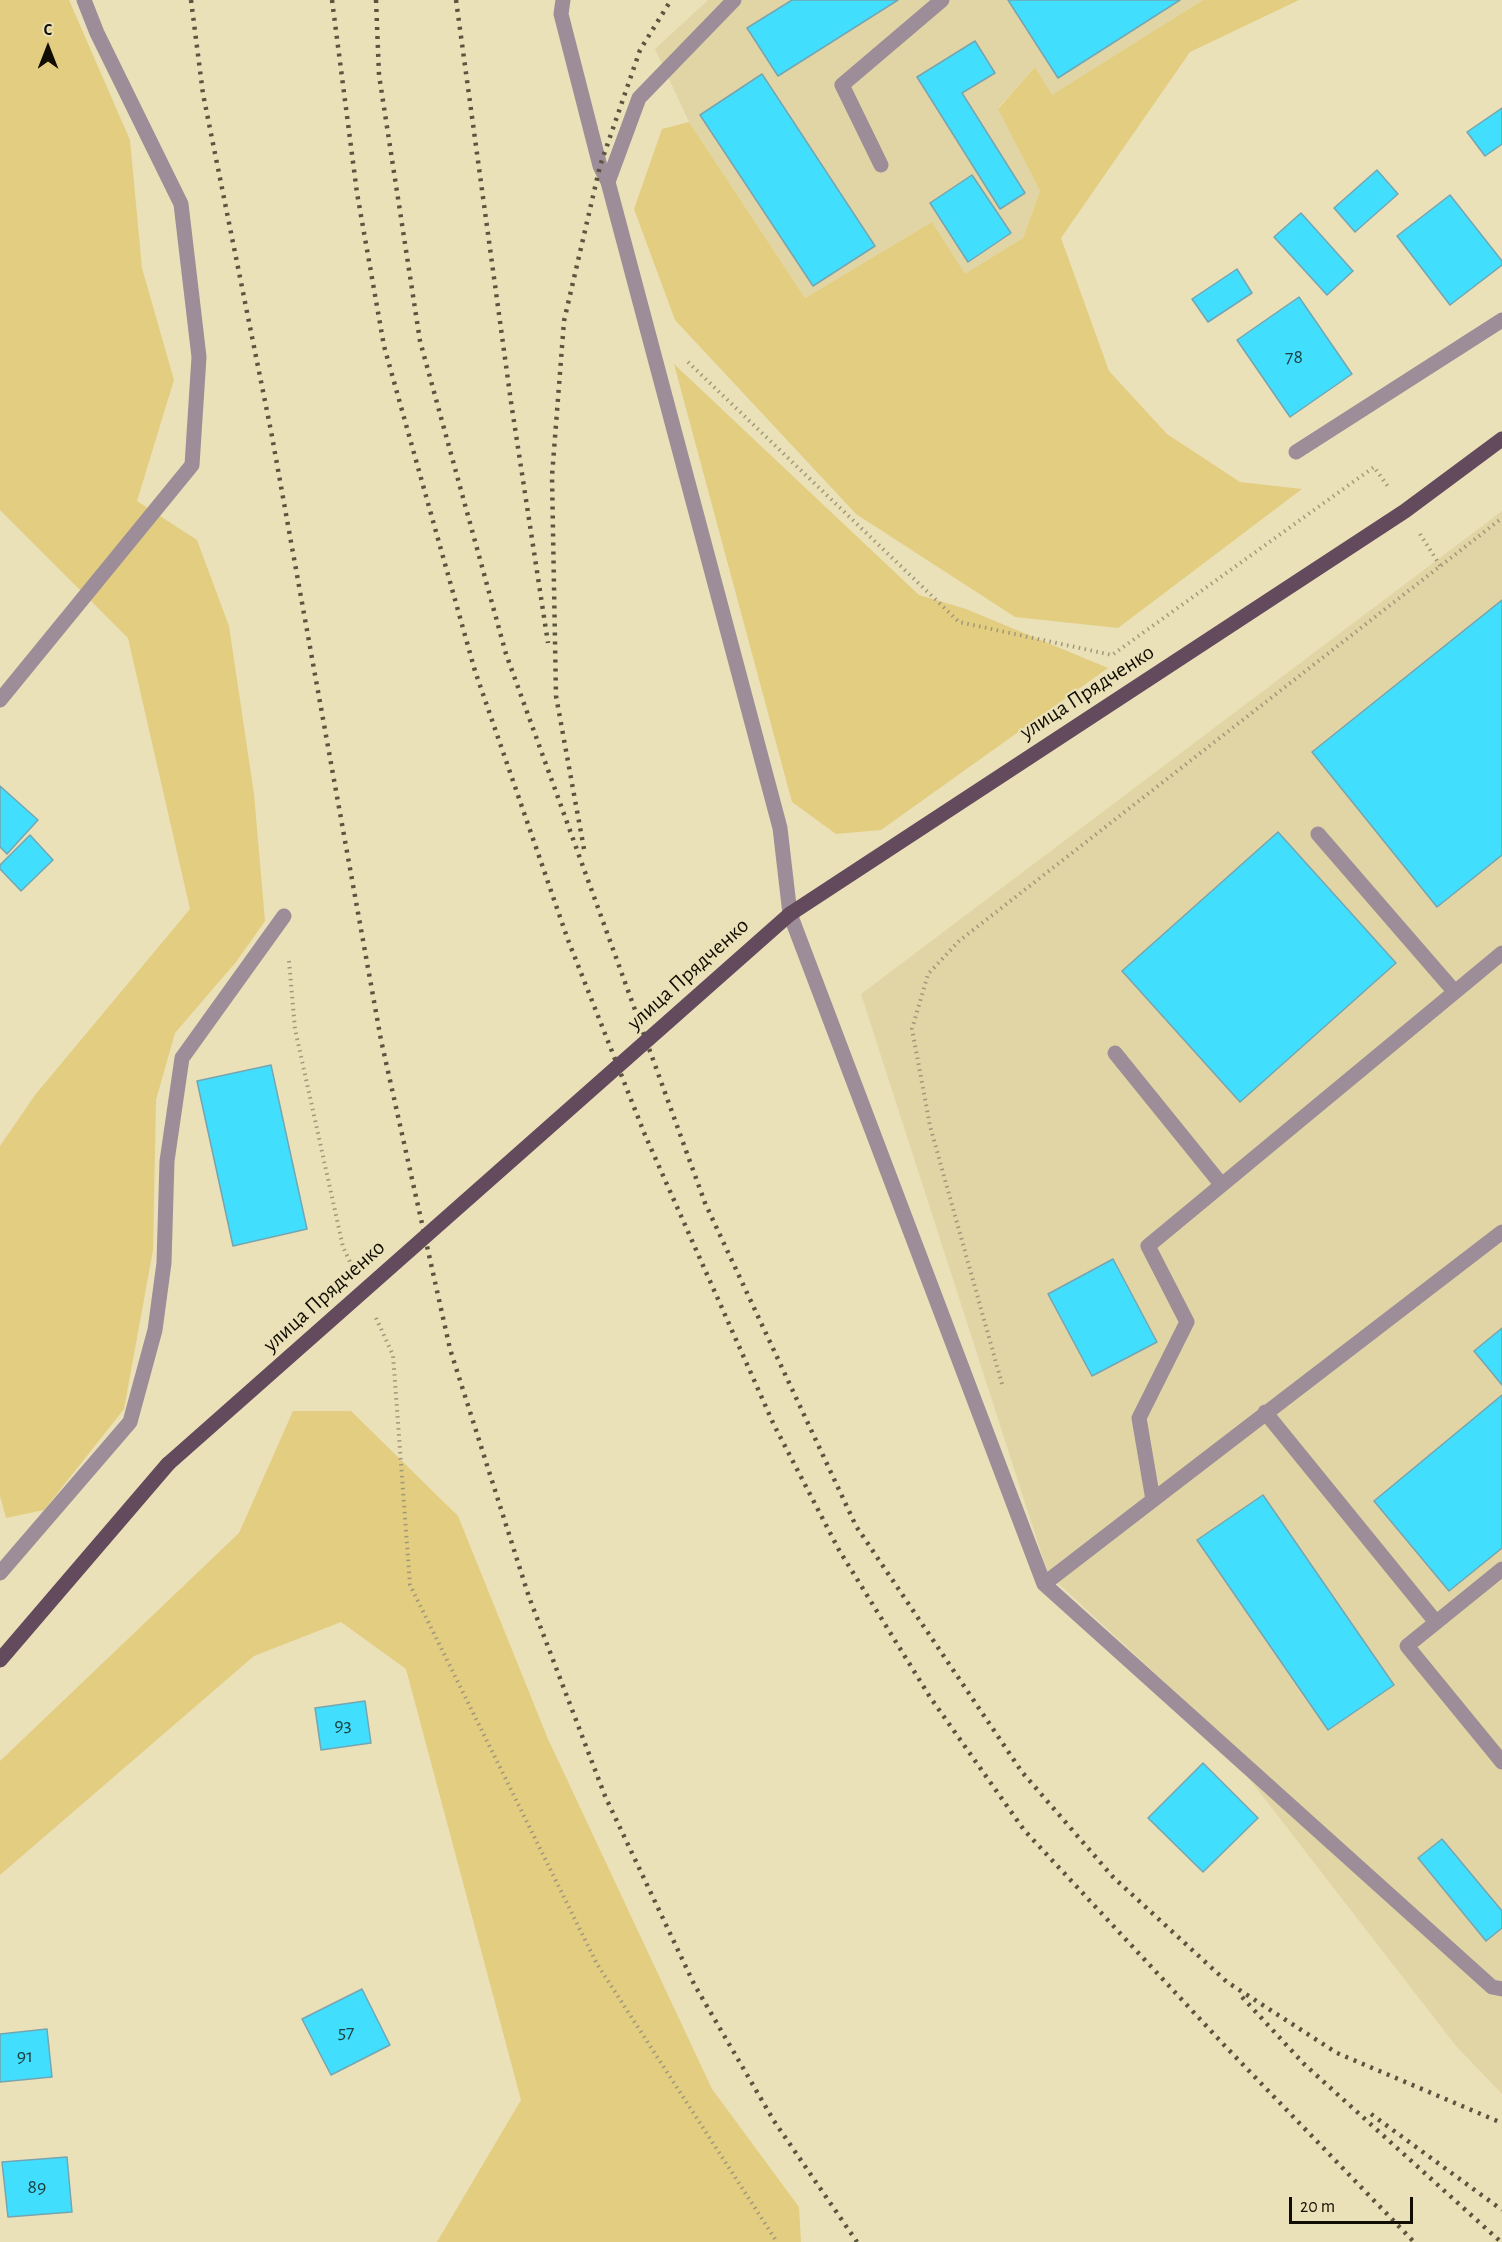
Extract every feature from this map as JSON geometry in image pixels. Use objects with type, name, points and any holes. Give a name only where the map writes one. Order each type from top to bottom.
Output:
[{"type":"main road","name":"улица Прядченко","points":[[0,1660],[168,1464],[790,914],[1405,511],[1502,439]]},
{"type":"lane","points":[[0,700],[192,465],[199,357],[181,204],[97,33],[84,0]]},
{"type":"lane","points":[[609,182],[639,98],[734,0]]},
{"type":"lane","points":[[881,165],[842,85],[942,0]]},
{"type":"lane","points":[[561,5],[600,166],[609,182],[780,828],[790,914],[1044,1584],[1498,1985]]},
{"type":"lane","points":[[1296,452],[1502,321]]},
{"type":"lane","points":[[1318,834],[1455,991]]},
{"type":"lane","points":[[0,1573],[130,1422],[155,1330],[164,1263],[167,1161],[182,1058],[284,916]]},
{"type":"lane","points":[[1153,1500],[1139,1418],[1187,1322],[1148,1246],[1502,953]]},
{"type":"lane","points":[[1115,1053],[1221,1184]]},
{"type":"lane","points":[[1044,1584],[1502,1232]]},
{"type":"lane","points":[[1265,1412],[1436,1622]]},
{"type":"lane","points":[[1502,1569],[1407,1646],[1502,1762]]},
{"type":"path","points":[[646,322],[959,622],[1112,655],[1374,467],[1441,567]]},
{"type":"path","points":[[1003,1386],[930,1126],[912,1029],[928,974],[958,941],[1502,518]]},
{"type":"path","points":[[284,916],[295,1029],[344,1247],[353,1269]]},
{"type":"path","points":[[373,1312],[393,1355],[410,1585],[597,1964],[777,2242]]},
{"type":"shaded area","points":[[0,0],[69,0],[130,140],[142,268],[174,380],[137,501],[197,540],[229,626],[254,794],[265,921],[236,962],[175,1033],[156,1100],[153,1250],[124,1409],[44,1510],[6,1518],[0,1496],[0,1146],[35,1095],[190,909],[128,638],[0,510]]},
{"type":"shaded area","points":[[708,0],[1203,0],[1052,96],[1035,67],[998,108],[1040,191],[1023,238],[965,275],[932,222],[805,298],[689,122],[655,49]]},
{"type":"shaded area","points":[[1203,0],[1299,0],[1190,52],[1061,238],[1109,371],[1167,434],[1240,482],[1302,489],[1118,628],[1015,617],[856,514],[675,320],[634,209],[662,129],[689,122],[805,298],[932,222],[965,274],[1023,238],[1040,191],[998,109],[1035,67],[1052,95]]},
{"type":"shaded area","points":[[674,364],[919,595],[966,609],[1108,668],[881,830],[836,834],[792,802]]},
{"type":"shaded area","points":[[1502,511],[1502,2094],[1456,2046],[1199,1714],[1048,1574],[861,994]]},
{"type":"shaded area","points":[[293,1411],[351,1411],[458,1516],[548,1739],[712,2089],[799,2207],[801,2242],[437,2242],[521,2100],[406,1669],[341,1622],[254,1656],[0,1875],[0,1761],[239,1533]]},
{"type":"building","points":[[792,0],[898,0],[778,76],[747,28]]},
{"type":"building","points":[[1008,0],[1180,0],[1058,78]]},
{"type":"building","points":[[975,41],[995,73],[962,93],[1025,193],[1000,209],[917,77]]},
{"type":"building","points":[[762,74],[875,246],[813,286],[700,115]]},
{"type":"building","points":[[1502,108],[1502,144],[1485,156],[1467,132]]},
{"type":"building","points":[[1377,170],[1398,194],[1355,232],[1334,208]]},
{"type":"building","points":[[972,175],[1011,233],[968,262],[930,203]]},
{"type":"building","points":[[1450,195],[1502,261],[1502,265],[1450,305],[1397,236]]},
{"type":"building","points":[[1301,213],[1353,271],[1327,295],[1274,237]]},
{"type":"building","points":[[1237,269],[1252,293],[1208,322],[1192,299]]},
{"type":"building","points":[[1299,297],[1352,374],[1290,417],[1237,340]]},
{"type":"building","points":[[1502,600],[1502,855],[1437,907],[1312,752]]},
{"type":"building","points":[[0,786],[38,820],[7,854],[0,847]]},
{"type":"building","points":[[1278,832],[1396,963],[1240,1102],[1122,971]]},
{"type":"building","points":[[30,835],[53,860],[21,891],[0,869],[0,865]]},
{"type":"building","points":[[271,1065],[307,1229],[233,1246],[197,1081]]},
{"type":"building","points":[[1113,1259],[1157,1342],[1092,1376],[1048,1294]]},
{"type":"building","points":[[1502,1328],[1502,1385],[1474,1351]]},
{"type":"building","points":[[1502,1395],[1502,1548],[1449,1591],[1374,1501]]},
{"type":"building","points":[[1263,1495],[1394,1685],[1328,1730],[1197,1540]]},
{"type":"building","points":[[365,1701],[371,1743],[321,1750],[315,1708]]},
{"type":"building","points":[[1203,1763],[1258,1818],[1203,1872],[1148,1818]]},
{"type":"building","points":[[1442,1839],[1502,1911],[1502,1928],[1486,1941],[1418,1858]]},
{"type":"building","points":[[362,1989],[390,2045],[331,2075],[302,2019]]},
{"type":"building","points":[[47,2029],[52,2077],[0,2082],[0,2034]]},
{"type":"building","points":[[67,2157],[72,2212],[8,2217],[2,2162]]},
{"type":"railway","points":[[191,0],[203,94],[271,431],[381,1040],[450,1349],[529,1597],[605,1796],[694,1984],[774,2121],[857,2242]]},
{"type":"railway","points":[[332,0],[357,193],[384,346],[475,671],[568,940],[645,1135],[774,1425],[839,1550],[930,1697],[1024,1830],[1225,2046],[1414,2242]]},
{"type":"railway","points":[[376,0],[379,75],[420,341],[506,654],[705,1203],[856,1526],[1022,1772],[1113,1877],[1227,1982],[1337,2053],[1502,2123]]},
{"type":"railway","points":[[456,0],[511,402],[548,643]]},
{"type":"railway","points":[[584,849],[556,696],[552,476],[564,321],[600,166],[640,50],[671,0]]},
{"type":"railway","points":[[1242,1997],[1304,2064],[1501,2242]]},
{"type":"railway","points":[[1371,2114],[1502,2210]]}]
